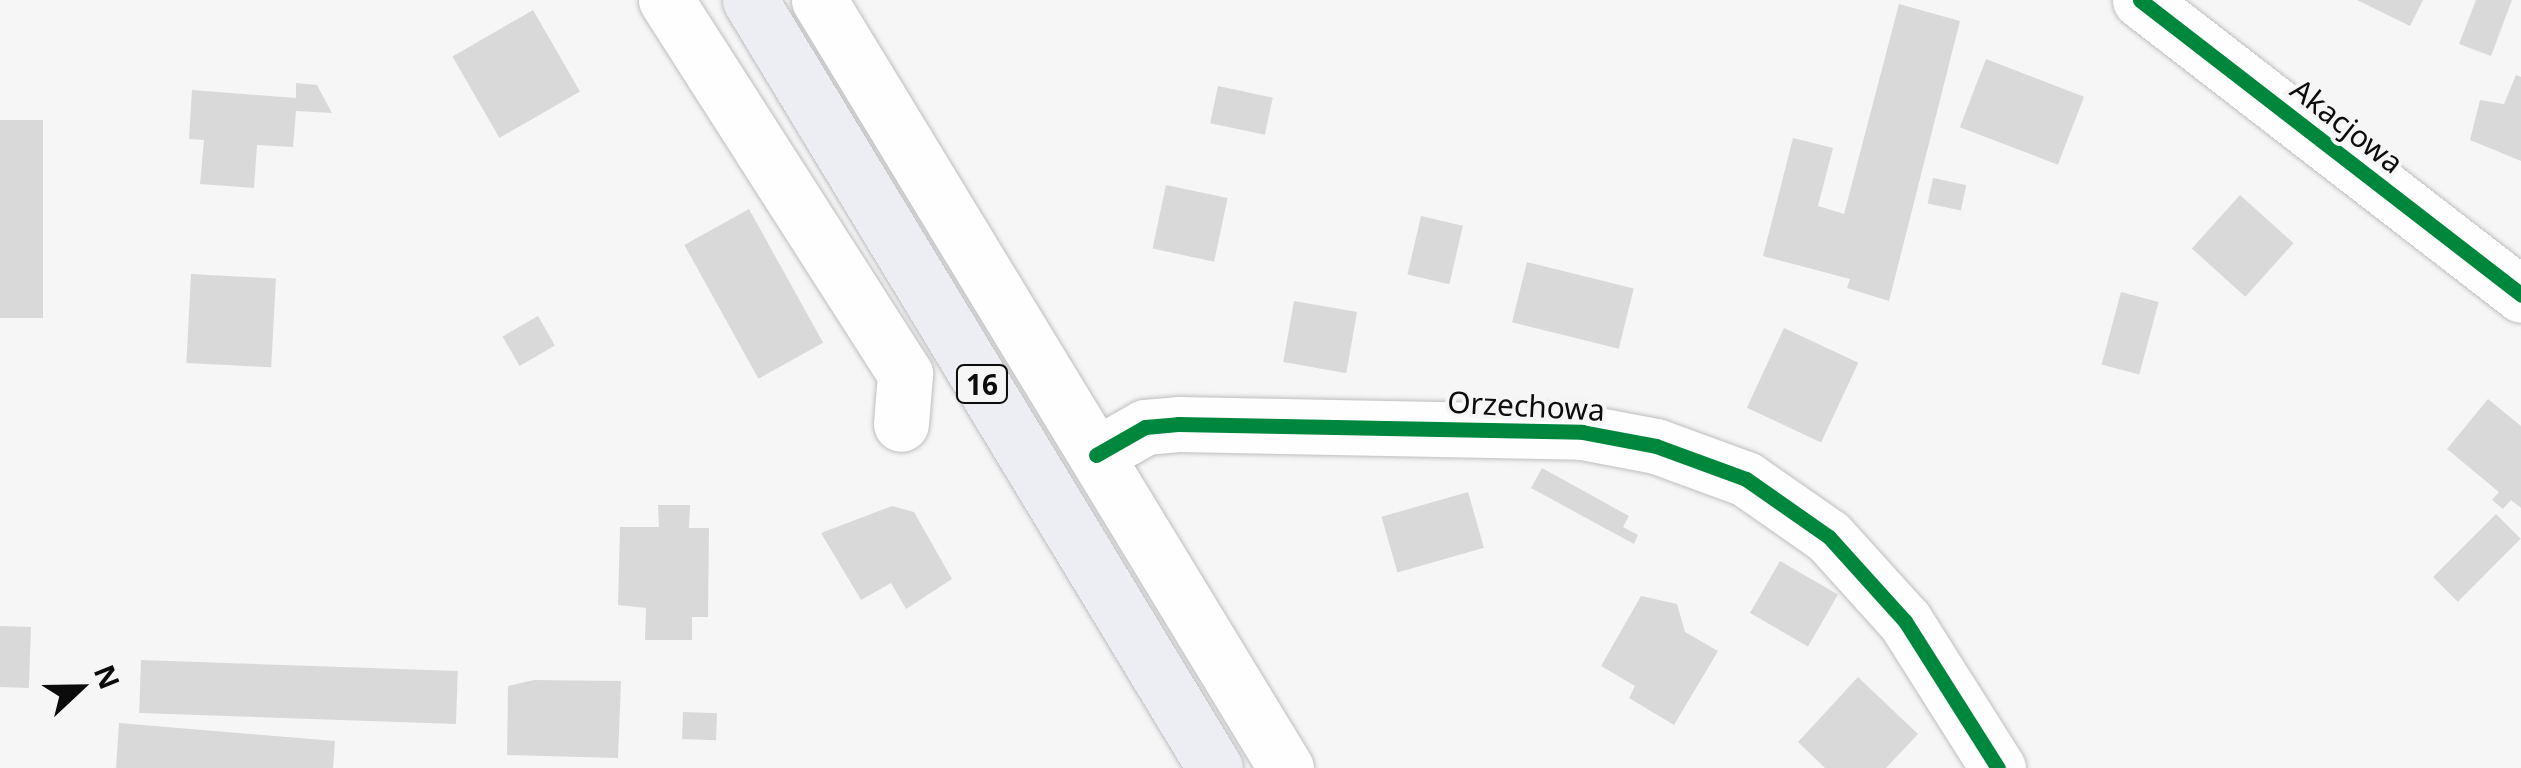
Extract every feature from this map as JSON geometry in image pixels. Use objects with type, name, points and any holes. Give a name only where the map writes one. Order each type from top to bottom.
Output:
[{"type":"main road","name":"16","points":[[750,0],[1215,768]]},
{"type":"street","points":[[666,0],[906,374],[901,424]]},
{"type":"street","points":[[820,0],[1286,768]]},
{"type":"street","name":"Akacjowa","points":[[2140,0],[2521,294]]},
{"type":"street","name":"Orzechowa","points":[[1096,455],[1145,427],[1178,424],[1582,432],[1656,446],[1746,478],[1829,537],[1904,621],[1998,768]]},
{"type":"building","points":[[2357,0],[2423,0],[2410,26]]},
{"type":"building","points":[[2476,0],[2512,0],[2491,56],[2459,44]]},
{"type":"building","points":[[1899,4],[1960,21],[1889,301],[1847,288],[1850,279],[1763,256],[1793,138],[1833,148],[1818,206],[1844,214]]},
{"type":"building","points":[[533,10],[580,91],[499,138],[452,57]]},
{"type":"building","points":[[1986,59],[2084,97],[2058,165],[1960,127]]},
{"type":"building","points":[[2516,75],[2521,77],[2521,161],[2470,140],[2480,100],[2504,104]]},
{"type":"building","points":[[296,83],[317,85],[332,113],[296,111],[293,147],[257,145],[254,188],[200,184],[204,140],[189,139],[192,90],[296,98]]},
{"type":"building","points":[[1218,86],[1273,98],[1265,135],[1210,123]]},
{"type":"building","points":[[0,120],[43,120],[43,318],[0,318]]},
{"type":"building","points":[[1933,178],[1966,185],[1961,211],[1928,203]]},
{"type":"building","points":[[1166,185],[1228,198],[1214,262],[1152,249]]},
{"type":"building","points":[[2240,195],[2294,243],[2245,297],[2192,249]]},
{"type":"building","points":[[749,209],[823,343],[758,379],[684,245]]},
{"type":"building","points":[[1421,216],[1463,226],[1449,284],[1408,274]]},
{"type":"building","points":[[1527,262],[1634,289],[1619,349],[1512,322]]},
{"type":"building","points":[[191,274],[276,278],[271,367],[186,363]]},
{"type":"building","points":[[2121,292],[2159,302],[2139,375],[2102,364]]},
{"type":"building","points":[[1294,301],[1357,312],[1346,373],[1283,362]]},
{"type":"building","points":[[538,316],[555,345],[519,366],[502,336]]},
{"type":"building","points":[[1784,328],[1858,363],[1821,442],[1747,408]]},
{"type":"building","points":[[2488,399],[2521,426],[2521,508],[2511,500],[2503,509],[2492,500],[2499,492],[2447,449]]},
{"type":"building","points":[[1542,468],[1629,516],[1623,527],[1638,535],[1634,544],[1531,488]]},
{"type":"building","points":[[1468,492],[1484,548],[1397,573],[1381,517]]},
{"type":"building","points":[[658,505],[690,505],[689,528],[709,528],[708,617],[692,617],[692,640],[645,640],[646,608],[618,605],[620,527],[659,527]]},
{"type":"building","points":[[892,506],[914,512],[952,579],[906,609],[891,583],[861,600],[821,533]]},
{"type":"building","points":[[2496,514],[2521,539],[2458,602],[2433,577]]},
{"type":"building","points":[[1780,561],[1838,594],[1808,646],[1750,613]]},
{"type":"building","points":[[1641,596],[1677,604],[1685,632],[1718,651],[1674,725],[1629,698],[1635,686],[1601,666]]},
{"type":"building","points":[[0,626],[31,627],[29,688],[0,687]]},
{"type":"building","points":[[141,660],[458,671],[456,724],[139,713]]},
{"type":"building","points":[[1858,677],[1918,734],[1886,768],[1825,768],[1798,742]]},
{"type":"building","points":[[534,680],[621,681],[618,758],[507,755],[508,686]]},
{"type":"building","points":[[683,712],[717,713],[716,740],[682,739]]},
{"type":"building","points":[[119,723],[335,741],[333,768],[116,768]]},
{"type":"cycle path","points":[[2140,0],[2521,295]]},
{"type":"cycle path","points":[[1096,455],[1145,427],[1178,424],[1582,432],[1656,446],[1746,479],[1829,537],[1905,621],[1998,768]]}]
